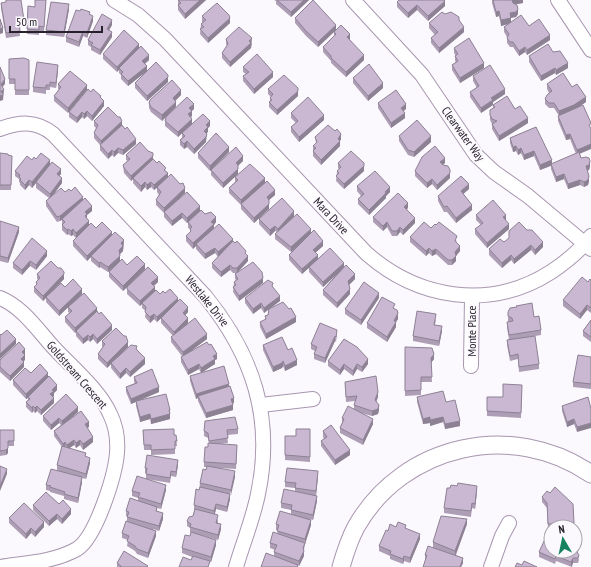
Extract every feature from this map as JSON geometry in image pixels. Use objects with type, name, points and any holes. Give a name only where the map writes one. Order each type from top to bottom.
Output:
[{"type":"street","name":"Mara Drive","points":[[114,0],[138,15],[165,39],[372,258],[399,277],[421,287],[450,295],[472,297],[506,291],[538,280],[565,262],[589,243]]},
{"type":"street","name":"Clearwater Way","points":[[353,0],[422,74],[463,139],[479,159],[494,172],[589,243]]},
{"type":"street","points":[[558,0],[591,50]]},
{"type":"street","name":"Westlake Drive","points":[[0,129],[18,124],[36,125],[48,130],[64,145],[205,296],[218,312],[242,352],[261,405],[263,447],[261,474],[256,502],[236,567]]},
{"type":"street","name":"Monte Place","points":[[471,366],[472,297]]},
{"type":"street","name":"Goldstream Crescent","points":[[0,298],[18,309],[104,403],[114,424],[117,452],[115,466],[99,516],[92,532],[84,543],[71,552],[48,560],[0,567]]},
{"type":"street","points":[[261,405],[313,399]]},
{"type":"street","points":[[340,567],[356,528],[377,498],[410,470],[443,454],[483,445],[519,446],[560,457],[591,474]]},
{"type":"street","points":[[491,567],[502,536],[509,522]]},
{"type":"building","points":[[6,0],[21,0],[24,20],[19,21],[20,31],[6,33],[1,3],[6,2]]},
{"type":"building","points":[[35,0],[46,0],[44,27],[39,26],[39,30],[27,29],[28,6],[35,7]]},
{"type":"building","points":[[178,0],[200,0],[185,14],[178,5],[181,3]]},
{"type":"building","points":[[277,0],[304,0],[291,12]]},
{"type":"building","points":[[313,0],[336,25],[318,42],[295,18]]},
{"type":"building","points":[[399,0],[445,1],[428,16],[417,5],[408,13],[397,2]]},
{"type":"building","points":[[493,0],[512,0],[513,3],[517,5],[518,9],[516,12],[510,13],[511,18],[501,20],[499,11],[496,12]]},
{"type":"building","points":[[51,2],[69,4],[64,32],[46,30]]},
{"type":"building","points":[[217,3],[229,15],[230,18],[208,38],[200,29],[204,27],[201,24],[206,20],[202,16]]},
{"type":"building","points":[[81,9],[90,12],[89,14],[93,16],[87,33],[83,31],[79,42],[66,37],[76,10],[80,11]]},
{"type":"building","points":[[442,12],[445,14],[451,12],[459,17],[459,20],[464,27],[439,48],[431,38],[438,32],[429,23]]},
{"type":"building","points":[[102,14],[112,20],[107,29],[112,32],[100,50],[91,45],[93,43],[88,40]]},
{"type":"building","points":[[521,15],[529,26],[539,19],[550,35],[527,50],[525,47],[519,51],[513,42],[510,42],[507,38],[509,34],[504,27]]},
{"type":"building","points":[[0,19],[3,28],[0,29]]},
{"type":"building","points":[[341,25],[350,34],[347,37],[364,55],[346,72],[331,58],[323,47],[336,34],[334,32]]},
{"type":"building","points":[[239,27],[252,38],[249,41],[251,43],[230,62],[222,53],[228,44],[226,39]]},
{"type":"building","points":[[124,30],[139,44],[117,67],[103,54]]},
{"type":"building","points":[[469,38],[484,63],[460,78],[452,65],[458,61],[455,56],[458,54],[454,48]]},
{"type":"building","points":[[548,44],[553,52],[560,51],[568,63],[541,76],[529,56]]},
{"type":"building","points":[[141,46],[149,55],[142,61],[147,66],[128,81],[121,74],[123,72],[119,68]]},
{"type":"building","points":[[257,54],[273,72],[254,89],[243,76],[249,72],[243,67]]},
{"type":"building","points":[[24,58],[29,60],[29,90],[15,90],[15,79],[9,79],[9,59]]},
{"type":"building","points":[[37,62],[58,65],[56,83],[50,82],[50,85],[46,85],[46,88],[33,87]]},
{"type":"building","points":[[156,62],[168,75],[168,77],[147,96],[135,83]]},
{"type":"building","points":[[369,64],[383,83],[368,96],[353,78]]},
{"type":"building","points":[[490,65],[505,89],[491,98],[493,100],[481,108],[470,92],[479,86],[473,76]]},
{"type":"building","points":[[0,67],[5,79],[1,84],[4,90],[1,91],[3,95],[0,96]]},
{"type":"building","points":[[70,71],[87,85],[68,108],[54,96],[61,87],[58,84]]},
{"type":"building","points":[[563,73],[572,87],[577,84],[586,97],[574,105],[559,111],[554,103],[549,103],[545,99],[552,91],[547,84]]},
{"type":"building","points":[[284,75],[298,88],[298,91],[277,110],[269,102],[272,100],[270,98],[273,94],[268,89]]},
{"type":"building","points":[[172,80],[181,90],[173,98],[176,102],[162,115],[151,107],[149,103],[150,100]]},
{"type":"building","points":[[88,89],[91,92],[93,89],[104,101],[92,116],[87,111],[84,114],[82,112],[77,118],[69,112]]},
{"type":"building","points":[[396,90],[406,104],[401,108],[405,113],[391,123],[378,103]]},
{"type":"building","points":[[507,96],[515,109],[520,106],[528,118],[499,136],[492,124],[497,121],[492,119],[490,110],[495,107],[493,105]]},
{"type":"building","points":[[187,97],[194,104],[189,108],[192,111],[188,114],[192,119],[178,132],[165,121],[166,117]]},
{"type":"building","points":[[308,97],[324,115],[299,137],[291,127],[298,121],[291,113]]},
{"type":"building","points":[[583,105],[591,123],[589,125],[591,129],[591,144],[577,150],[570,134],[566,135],[558,116]]},
{"type":"building","points":[[108,107],[118,117],[120,117],[122,121],[101,141],[94,133],[98,125],[94,121]]},
{"type":"building","points":[[203,114],[210,121],[206,125],[208,127],[204,131],[207,134],[206,137],[194,149],[187,141],[184,144],[180,140],[185,136],[182,133]]},
{"type":"building","points":[[417,120],[431,136],[414,152],[408,150],[399,136]]},
{"type":"building","points":[[122,125],[125,129],[127,127],[136,139],[123,150],[118,148],[114,152],[112,150],[108,154],[100,145]]},
{"type":"building","points":[[328,125],[335,131],[337,129],[341,134],[338,139],[340,141],[321,160],[313,151],[316,148],[313,146],[317,142],[315,137]]},
{"type":"building","points":[[536,127],[552,160],[540,165],[534,151],[524,155],[521,148],[518,150],[516,146],[513,147],[510,138]]},
{"type":"building","points":[[216,133],[229,147],[210,166],[198,153]]},
{"type":"building","points":[[140,142],[148,151],[153,153],[153,156],[131,176],[123,165],[130,159],[126,155]]},
{"type":"building","points":[[435,146],[445,158],[440,162],[443,165],[448,166],[450,170],[450,173],[437,185],[432,179],[427,183],[415,171],[422,157]]},
{"type":"building","points":[[236,147],[243,156],[236,163],[238,165],[238,169],[223,183],[211,170]]},
{"type":"building","points":[[351,151],[364,163],[364,166],[344,184],[336,176],[339,173],[337,171],[341,167],[338,163]]},
{"type":"building","points":[[579,152],[581,158],[589,158],[590,161],[589,165],[586,166],[589,176],[588,180],[584,182],[580,180],[568,184],[564,174],[556,177],[551,164]]},
{"type":"building","points":[[0,153],[12,156],[11,185],[0,185]]},
{"type":"building","points":[[41,153],[50,160],[32,182],[29,180],[25,185],[20,180],[20,175],[15,171],[27,156],[32,160],[34,157],[36,159]]},
{"type":"building","points":[[153,159],[157,163],[159,161],[166,168],[164,170],[168,173],[154,185],[151,182],[147,185],[145,182],[141,186],[133,178]]},
{"type":"building","points":[[52,162],[61,169],[57,174],[62,178],[50,194],[36,182]]},
{"type":"building","points":[[250,164],[265,178],[241,200],[229,188],[238,180],[235,177]]},
{"type":"building","points":[[375,171],[390,187],[369,210],[358,199],[364,194],[357,186]]},
{"type":"building","points":[[171,174],[180,184],[183,183],[185,188],[164,208],[156,200],[161,192],[157,187]]},
{"type":"building","points":[[461,176],[469,184],[461,191],[472,205],[456,218],[447,206],[444,207],[438,196]]},
{"type":"building","points":[[267,181],[275,190],[267,197],[269,204],[254,218],[241,204]]},
{"type":"building","points":[[75,187],[83,197],[57,217],[46,201],[61,188],[65,192],[69,189],[71,191]]},
{"type":"building","points":[[187,192],[200,206],[187,218],[182,213],[172,221],[164,212]]},
{"type":"building","points":[[398,193],[408,203],[404,207],[415,218],[403,230],[400,227],[397,231],[392,231],[387,222],[383,226],[373,217]]},
{"type":"building","points":[[85,198],[92,206],[85,212],[87,214],[85,216],[89,221],[76,233],[73,229],[71,231],[68,229],[67,230],[62,225],[65,222],[62,219]]},
{"type":"building","points":[[282,198],[294,211],[278,229],[275,226],[270,230],[259,219]]},
{"type":"building","points":[[493,200],[506,215],[503,217],[509,224],[487,243],[475,229],[483,223],[476,215]]},
{"type":"building","points":[[201,210],[205,214],[211,212],[216,217],[211,222],[214,224],[193,243],[186,236],[191,231],[190,229],[192,227],[188,222]]},
{"type":"building","points":[[297,214],[311,229],[291,247],[275,234]]},
{"type":"building","points":[[0,221],[19,227],[8,258],[0,256]]},
{"type":"building","points":[[102,222],[112,232],[87,256],[73,241],[91,223],[96,228]]},
{"type":"building","points":[[424,222],[431,228],[439,222],[457,236],[455,241],[460,246],[455,252],[456,256],[452,260],[448,260],[436,249],[432,251],[429,248],[426,251],[410,237]]},
{"type":"building","points":[[519,222],[527,230],[532,230],[543,242],[535,250],[531,245],[514,259],[511,255],[502,263],[489,249],[500,239],[504,242],[509,238],[509,231]]},
{"type":"building","points":[[219,224],[233,239],[218,252],[215,248],[205,254],[196,244]]},
{"type":"building","points":[[314,230],[323,241],[313,250],[318,255],[302,269],[289,255]]},
{"type":"building","points":[[115,232],[124,240],[121,243],[123,246],[119,250],[120,256],[108,267],[100,262],[99,263],[91,256]]},
{"type":"building","points":[[32,238],[47,251],[36,265],[30,261],[22,270],[13,263]]},
{"type":"building","points":[[233,241],[235,243],[237,241],[246,251],[245,253],[248,256],[237,268],[233,268],[230,265],[221,272],[212,263]]},
{"type":"building","points":[[330,248],[344,263],[323,282],[309,267]]},
{"type":"building","points":[[137,256],[145,264],[123,286],[109,272],[122,259],[127,265]]},
{"type":"building","points":[[51,261],[58,268],[61,268],[64,274],[43,296],[34,287],[40,278],[37,274]]},
{"type":"building","points":[[253,262],[262,272],[263,278],[239,296],[233,287],[236,285],[234,282],[238,279],[235,274]]},
{"type":"building","points":[[346,265],[355,274],[348,281],[350,289],[337,303],[323,290]]},
{"type":"building","points":[[148,267],[158,277],[151,283],[155,287],[140,301],[127,289],[127,287]]},
{"type":"building","points":[[582,277],[588,282],[590,279],[591,280],[591,308],[587,305],[580,314],[563,300]]},
{"type":"building","points":[[73,279],[82,289],[59,311],[46,297],[61,283],[65,287]]},
{"type":"building","points":[[268,280],[273,283],[272,286],[280,296],[264,308],[261,303],[253,309],[245,298]]},
{"type":"building","points":[[364,282],[379,293],[361,320],[345,309]]},
{"type":"building","points":[[170,289],[178,298],[157,317],[154,314],[150,317],[145,312],[146,307],[142,303],[156,290],[160,294],[163,291],[165,293]]},
{"type":"building","points":[[84,293],[97,308],[75,328],[65,317],[72,311],[68,307]]},
{"type":"building","points":[[382,297],[395,304],[393,308],[397,310],[398,313],[394,321],[396,322],[387,337],[367,323]]},
{"type":"building","points":[[180,299],[188,307],[183,313],[188,318],[174,332],[161,318]]},
{"type":"building","points":[[283,302],[289,309],[291,308],[296,317],[266,334],[260,322],[266,319],[265,316],[268,315],[269,309]]},
{"type":"building","points":[[532,303],[534,317],[539,316],[541,330],[509,335],[507,322],[513,321],[512,318],[508,316],[510,308]]},
{"type":"building","points":[[97,311],[99,314],[101,312],[112,325],[97,339],[93,334],[90,337],[88,335],[83,339],[76,331]]},
{"type":"building","points":[[417,311],[436,314],[434,325],[442,326],[439,341],[413,336]]},
{"type":"building","points":[[195,318],[207,334],[183,352],[171,337]]},
{"type":"building","points":[[591,320],[591,337],[583,331]]},
{"type":"building","points":[[320,323],[337,330],[336,337],[335,336],[325,358],[314,354],[317,347],[311,344]]},
{"type":"building","points":[[116,328],[124,336],[126,336],[128,342],[107,363],[98,354],[105,344],[102,341]]},
{"type":"building","points":[[7,330],[16,339],[0,354],[0,334],[1,335]]},
{"type":"building","points":[[535,336],[539,364],[519,367],[518,354],[510,356],[507,340]]},
{"type":"building","points":[[282,337],[288,350],[292,348],[297,360],[285,366],[283,361],[282,363],[273,367],[263,345]]},
{"type":"building","points":[[344,339],[357,347],[368,359],[362,367],[357,364],[353,371],[344,364],[340,370],[328,361]]},
{"type":"building","points":[[19,342],[25,349],[22,352],[25,355],[21,359],[24,362],[10,376],[0,367],[0,360]]},
{"type":"building","points":[[207,342],[209,345],[211,344],[217,354],[213,356],[215,359],[201,368],[199,364],[188,370],[181,357]]},
{"type":"building","points":[[131,345],[137,346],[136,349],[145,358],[130,372],[126,368],[120,374],[111,363]]},
{"type":"building","points":[[405,347],[432,348],[434,354],[431,358],[432,377],[421,377],[421,390],[405,391]]},
{"type":"building","points":[[578,355],[591,357],[591,384],[573,382]]},
{"type":"building","points":[[40,364],[48,373],[26,394],[13,380],[25,368],[31,373]]},
{"type":"building","points":[[224,366],[229,384],[196,394],[190,376]]},
{"type":"building","points":[[152,369],[159,387],[131,399],[126,387],[137,383],[134,377]]},
{"type":"building","points":[[49,376],[57,385],[52,390],[54,391],[50,394],[54,398],[41,410],[37,406],[35,408],[33,406],[32,408],[26,402],[30,399],[28,397]]},
{"type":"building","points":[[376,376],[378,392],[375,400],[379,405],[378,409],[372,411],[354,405],[357,396],[346,397],[345,382]]},
{"type":"building","points":[[503,384],[522,385],[521,413],[487,411],[487,397],[503,397]]},
{"type":"building","points":[[230,386],[234,398],[231,399],[233,405],[206,413],[198,396]]},
{"type":"building","points":[[443,391],[446,402],[455,400],[460,421],[445,424],[443,417],[430,420],[430,417],[423,419],[417,397]]},
{"type":"building","points":[[66,394],[78,407],[62,421],[59,418],[51,425],[43,416]]},
{"type":"building","points":[[166,394],[170,414],[151,419],[150,414],[140,417],[136,401]]},
{"type":"building","points":[[588,397],[591,409],[591,423],[577,427],[574,419],[567,422],[562,406]]},
{"type":"building","points":[[348,406],[373,419],[363,440],[340,428],[344,419],[342,418]]},
{"type":"building","points":[[81,411],[89,422],[85,424],[93,437],[83,444],[80,440],[76,443],[74,440],[67,445],[65,442],[63,444],[54,431]]},
{"type":"building","points":[[235,417],[238,429],[227,430],[228,438],[209,441],[208,433],[204,431],[205,421]]},
{"type":"building","points":[[331,425],[350,450],[335,460],[321,441],[327,437],[323,431]]},
{"type":"building","points":[[174,429],[174,435],[176,435],[177,441],[175,441],[175,449],[151,450],[151,445],[144,445],[143,430]]},
{"type":"building","points":[[296,429],[310,429],[310,457],[285,455],[285,436],[296,436]]},
{"type":"building","points":[[0,430],[14,430],[14,441],[8,441],[8,448],[0,451]]},
{"type":"building","points":[[208,443],[237,445],[236,464],[204,462],[205,447],[208,447]]},
{"type":"building","points":[[62,446],[86,453],[85,456],[90,458],[86,474],[57,465]]},
{"type":"building","points":[[147,455],[178,460],[176,472],[171,471],[170,478],[146,474],[147,468],[145,468]]},
{"type":"building","points":[[0,466],[7,469],[0,486]]},
{"type":"building","points":[[207,466],[235,471],[231,490],[200,483],[203,469],[206,470]]},
{"type":"building","points":[[287,468],[318,471],[316,491],[295,488],[296,483],[285,482]]},
{"type":"building","points":[[51,469],[82,477],[78,498],[64,494],[65,492],[46,485]]},
{"type":"building","points":[[137,476],[166,485],[161,504],[138,497],[140,493],[132,491]]},
{"type":"building","points":[[458,483],[477,486],[475,504],[472,503],[471,511],[444,508],[447,488],[450,488],[451,485],[457,486]]},
{"type":"building","points":[[200,487],[230,494],[227,507],[216,504],[214,511],[194,505],[196,489],[199,490]]},
{"type":"building","points":[[555,487],[573,504],[574,519],[548,519],[547,503],[542,497],[547,491],[550,493]]},
{"type":"building","points":[[284,489],[317,496],[313,515],[291,510],[292,505],[281,503]]},
{"type":"building","points":[[46,492],[59,504],[63,500],[71,509],[62,519],[57,514],[49,521],[33,505]]},
{"type":"building","points":[[130,498],[157,507],[156,511],[163,513],[159,526],[127,517],[129,512],[126,511]]},
{"type":"building","points":[[24,503],[44,522],[35,532],[31,528],[26,534],[9,518]]},
{"type":"building","points":[[195,509],[218,515],[216,523],[221,524],[218,535],[190,527],[191,524],[187,521],[189,517],[193,516]]},
{"type":"building","points":[[280,511],[311,520],[305,539],[277,531],[279,525],[276,524]]},
{"type":"building","points":[[441,516],[467,519],[455,551],[433,542]]},
{"type":"building","points":[[126,521],[156,531],[148,553],[137,549],[127,541],[129,536],[122,533]]},
{"type":"building","points":[[398,522],[406,525],[405,528],[420,534],[410,558],[404,556],[403,559],[390,554],[391,551],[379,546],[386,530],[388,531],[390,524],[396,527]]},
{"type":"building","points":[[191,532],[216,540],[211,557],[182,548],[185,535],[190,536]]},
{"type":"building","points":[[273,532],[305,543],[303,548],[304,551],[299,561],[274,552],[277,545],[270,543]]},
{"type":"building","points":[[543,543],[543,554],[539,552]]},
{"type":"building","points":[[428,546],[463,558],[460,567],[423,567]]},
{"type":"building","points":[[124,551],[148,566],[121,567],[117,563]]},
{"type":"building","points":[[266,553],[298,565],[297,567],[261,567]]},
{"type":"building","points":[[193,556],[210,561],[208,567],[179,567],[183,557],[191,560]]},
{"type":"building","points":[[564,559],[572,559],[571,562]]},
{"type":"building","points":[[524,561],[537,567],[515,567],[517,563],[522,565]]}]
